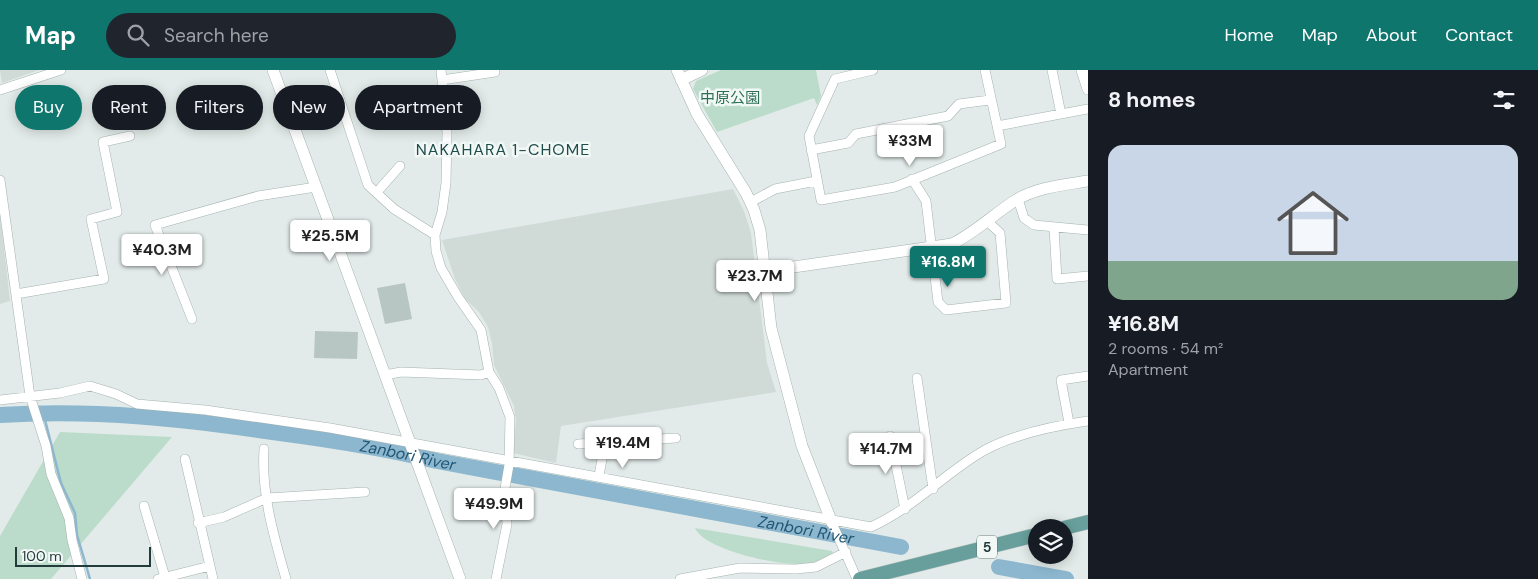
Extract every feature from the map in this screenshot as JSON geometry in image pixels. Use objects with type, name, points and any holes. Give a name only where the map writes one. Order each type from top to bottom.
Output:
[{"type":"main road","points":[[1073,526],[1088,522]]},
{"type":"main road","name":"5","points":[[859,579],[1028,537]]},
{"type":"street","points":[[0,90],[61,70]]},
{"type":"street","points":[[273,70],[460,579]]},
{"type":"street","points":[[330,70],[368,185],[394,210],[435,235]]},
{"type":"street","points":[[441,70],[447,132],[446,184],[442,212],[435,235],[436,251],[441,268],[461,304],[481,330],[489,372],[499,388],[510,417],[509,463],[506,484],[507,524],[496,579]]},
{"type":"street","points":[[702,70],[679,75],[697,114],[750,202],[760,230],[771,328],[799,436],[814,482],[859,579]]},
{"type":"street","points":[[873,70],[838,77],[833,81],[809,136],[816,181],[822,200],[895,187],[1001,144],[985,70]]},
{"type":"street","points":[[1052,70],[1061,114]]},
{"type":"street","points":[[1082,70],[1088,89]]},
{"type":"street","points":[[442,80],[495,72]]},
{"type":"street","points":[[811,150],[848,143],[856,134],[948,116],[959,104],[990,100]]},
{"type":"street","points":[[997,126],[1088,109]]},
{"type":"street","points":[[16,294],[104,279],[91,219],[117,212],[103,142],[130,136]]},
{"type":"street","points":[[377,192],[400,166]]},
{"type":"street","points":[[912,179],[926,201],[938,302],[946,310],[1006,303],[1000,234],[987,221]]},
{"type":"street","points":[[0,180],[31,399],[46,446],[51,474],[69,518],[72,540],[82,579]]},
{"type":"street","points":[[750,202],[775,189],[816,181]]},
{"type":"street","points":[[766,271],[952,244],[972,234],[1018,199],[1043,189],[1088,181]]},
{"type":"street","points":[[192,319],[154,225],[258,196],[316,187]]},
{"type":"street","points":[[1018,199],[1024,218],[1034,225],[1088,230]]},
{"type":"street","points":[[1054,228],[1057,279],[1088,276]]},
{"type":"street","points":[[385,375],[401,372],[481,375],[489,372]]},
{"type":"street","points":[[1069,424],[1061,380],[1088,376]]},
{"type":"street","points":[[917,378],[933,489]]},
{"type":"street","points":[[0,400],[31,399],[90,386],[116,394],[136,404],[271,418],[509,463],[599,476],[832,522],[871,527],[905,509],[982,452],[1040,430],[1088,421]]},
{"type":"street","points":[[890,436],[905,509]]},
{"type":"street","points":[[578,444],[676,438]]},
{"type":"street","points":[[599,476],[605,442]]},
{"type":"street","points":[[264,450],[266,498],[286,579]]},
{"type":"street","points":[[185,459],[198,523],[213,579]]},
{"type":"street","points":[[198,523],[224,517],[266,498],[365,492]]},
{"type":"street","points":[[144,506],[162,578],[210,566]]},
{"type":"street","points":[[680,579],[740,568],[796,569],[816,567],[845,551]]},
{"type":"shaded area","points":[[0,70],[39,70],[2,83]]},
{"type":"shaded area","points":[[733,189],[744,211],[751,233],[767,363],[776,392],[561,426],[556,463],[513,453],[516,421],[514,406],[494,365],[488,327],[479,312],[465,299],[455,279],[442,240]]},
{"type":"shaded area","points":[[0,213],[10,301],[0,304]]},
{"type":"green space","name":"中原公園","points":[[721,70],[816,70],[821,96],[817,105],[814,98],[717,132],[693,89],[696,81]]},
{"type":"green space","points":[[60,432],[172,437],[51,579],[0,579],[0,536]]},
{"type":"green space","points":[[695,528],[832,551],[833,553],[812,563],[768,561],[730,551],[714,544],[702,536]]},
{"type":"building","points":[[779,278],[794,278],[794,290],[779,291]]},
{"type":"building","points":[[405,283],[412,319],[385,324],[377,288]]},
{"type":"building","points":[[315,331],[358,332],[357,359],[314,358]]},
{"type":"waterway","points":[[43,412],[61,483],[75,513],[77,535],[90,579]]},
{"type":"waterway","name":"Zanbori River","points":[[0,415],[71,413],[140,416],[320,438],[901,547]]},
{"type":"waterway","name":"Zanbori River","points":[[999,567],[1066,579]]},
{"type":"district","name":"NAKAHARA 1-CHOME","points":[[503,149]]}]
